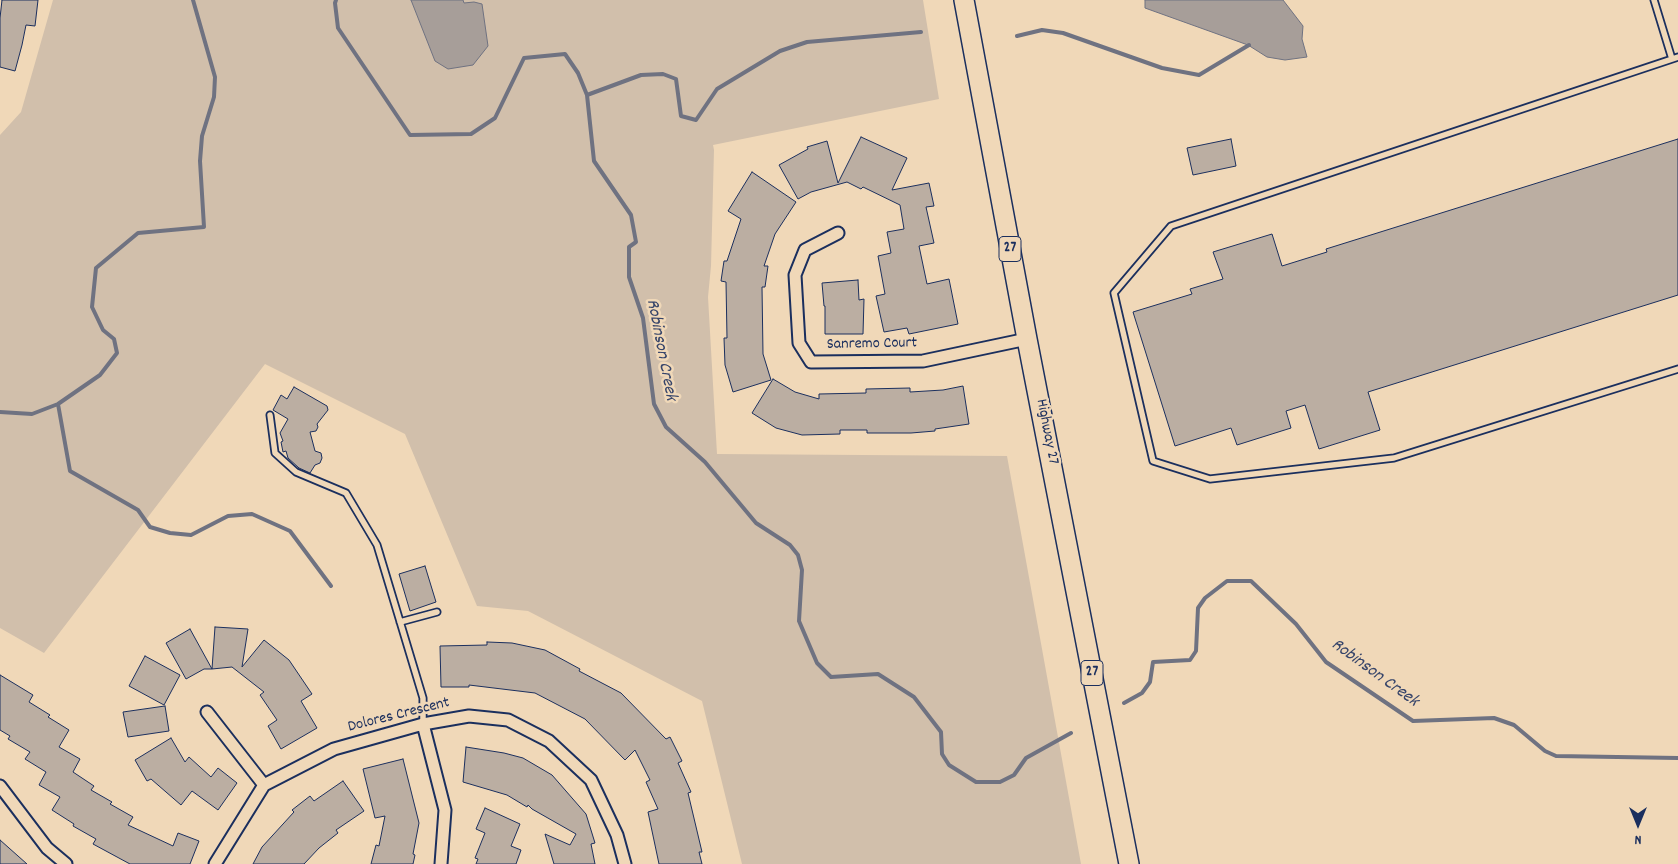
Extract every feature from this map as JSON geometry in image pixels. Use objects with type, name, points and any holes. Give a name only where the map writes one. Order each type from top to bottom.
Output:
[{"type":"main road","name":"Highway 27","points":[[964,0],[1129,864]]},
{"type":"street","name":"Sanremo Court","points":[[838,233],[805,250],[795,275],[799,343],[811,362],[923,361],[1028,338]]},
{"type":"street","points":[[207,712],[264,785],[215,864]]},
{"type":"street","name":"Dolores Crescent","points":[[264,785],[334,749],[423,724],[469,716],[508,720],[549,742],[591,780],[616,835],[626,864]]},
{"type":"street","points":[[423,724],[446,810],[441,864]]},
{"type":"street","points":[[0,786],[47,848],[66,864]]},
{"type":"lane","points":[[1654,0],[1675,58],[1171,226],[1114,293],[1153,461],[1210,479],[1394,458],[1678,369]]},
{"type":"lane","points":[[270,414],[275,454],[296,472],[346,492],[377,545],[423,698],[423,724]]},
{"type":"lane","points":[[400,622],[437,612]]},
{"type":"shaded area","points":[[53,0],[923,0],[939,99],[713,145],[711,266],[708,297],[717,454],[1007,456],[1081,864],[742,864],[702,701],[528,611],[477,606],[405,434],[265,364],[44,653],[0,628],[0,135],[21,112]]},
{"type":"shaded area","points":[[411,0],[463,0],[464,3],[474,2],[482,4],[488,46],[473,65],[448,69],[435,61]]},
{"type":"shaded area","points":[[1145,0],[1283,0],[1303,26],[1302,39],[1307,57],[1285,60],[1267,57],[1248,45],[1145,8]]},
{"type":"building","points":[[2,0],[38,0],[35,26],[26,25],[15,71],[0,67]]},
{"type":"building","points":[[861,137],[907,158],[892,190],[929,183],[934,206],[926,207],[934,243],[919,246],[927,284],[949,279],[958,324],[909,334],[907,328],[884,332],[876,296],[885,294],[878,256],[891,253],[887,232],[904,229],[900,205],[863,187],[861,189],[847,182],[811,192],[798,199],[779,165],[808,149],[807,147],[827,141],[838,183]]},
{"type":"building","points":[[1231,139],[1236,166],[1193,175],[1187,148]]},
{"type":"building","points":[[1678,139],[1678,295],[1368,392],[1380,430],[1319,449],[1305,405],[1286,411],[1291,428],[1237,445],[1231,428],[1175,446],[1133,312],[1192,294],[1190,289],[1223,279],[1213,252],[1272,234],[1282,266],[1327,252],[1326,249]]},
{"type":"building","points":[[752,172],[796,202],[775,234],[764,266],[768,266],[765,287],[762,287],[763,354],[771,380],[733,392],[725,365],[724,338],[727,338],[726,282],[721,281],[724,261],[727,261],[741,219],[728,211]]},
{"type":"building","points":[[858,280],[859,300],[864,299],[863,334],[825,334],[825,306],[822,283]]},
{"type":"building","points":[[773,379],[795,392],[819,399],[819,394],[866,393],[866,389],[910,388],[910,392],[943,390],[963,386],[969,424],[935,429],[935,431],[911,433],[867,433],[867,430],[840,430],[840,434],[802,435],[776,428],[752,413]]},
{"type":"building","points":[[294,387],[327,406],[328,410],[317,424],[316,431],[310,432],[315,451],[321,453],[322,458],[320,463],[315,465],[310,473],[299,468],[288,458],[286,451],[283,452],[281,442],[283,441],[280,433],[288,419],[273,410],[281,395],[287,399]]},
{"type":"building","points":[[425,566],[436,602],[410,611],[399,574]]},
{"type":"building","points":[[215,627],[248,629],[242,667],[264,640],[289,660],[312,694],[301,701],[317,728],[281,749],[268,726],[277,720],[260,695],[264,692],[232,667],[212,669]]},
{"type":"building","points":[[190,629],[212,669],[204,669],[186,679],[166,643]]},
{"type":"building","points":[[487,642],[512,643],[545,650],[580,669],[579,671],[621,693],[666,739],[670,737],[682,761],[678,763],[691,792],[688,793],[702,852],[699,852],[702,864],[659,864],[648,812],[658,809],[646,782],[650,780],[635,750],[625,760],[585,719],[535,693],[469,685],[469,687],[441,687],[440,646],[487,645]]},
{"type":"building","points":[[145,656],[180,675],[164,705],[129,686]]},
{"type":"building","points":[[0,675],[33,695],[29,702],[69,730],[59,747],[80,759],[73,772],[94,786],[91,790],[112,802],[110,804],[133,817],[128,825],[173,846],[178,833],[199,841],[190,864],[130,864],[93,844],[96,839],[73,826],[74,824],[52,810],[60,797],[39,785],[46,772],[25,759],[30,752],[8,739],[10,736],[0,730]]},
{"type":"building","points":[[165,706],[169,731],[128,737],[123,712]]},
{"type":"building","points":[[171,738],[185,762],[189,757],[211,777],[218,768],[237,783],[218,810],[192,791],[181,805],[151,779],[147,781],[135,760]]},
{"type":"building","points":[[466,747],[523,758],[552,775],[586,814],[595,843],[591,844],[595,864],[554,864],[545,834],[570,845],[576,834],[528,805],[527,807],[507,795],[463,782]]},
{"type":"building","points":[[403,759],[419,823],[413,864],[371,864],[376,845],[379,846],[385,816],[375,818],[363,769]]},
{"type":"building","points":[[343,781],[364,811],[336,830],[338,833],[319,848],[304,864],[253,864],[262,847],[294,812],[292,810],[310,796],[314,801]]},
{"type":"building","points":[[485,808],[520,824],[511,846],[521,850],[516,864],[476,864],[478,859],[475,858],[485,833],[476,829]]},
{"type":"building","points":[[0,840],[27,864],[0,864]]},
{"type":"waterway","name":"Robinson Creek","points":[[0,412],[32,414],[58,404],[100,375],[117,353],[114,339],[103,330],[92,307],[96,268],[138,233],[204,227],[200,161],[202,136],[214,97],[215,77],[193,0]]},
{"type":"waterway","name":"Robinson Creek","points":[[336,0],[338,28],[410,135],[471,134],[495,118],[524,58],[565,54],[578,73],[587,95],[594,161],[631,215],[636,242],[629,247],[629,277],[643,318],[654,404],[666,427],[705,462],[756,523],[790,545],[798,555],[802,570],[799,621],[817,663],[831,677],[878,674],[914,697],[941,732],[942,754],[949,765],[976,782],[1000,782],[1014,775],[1026,758],[1071,733]]},
{"type":"waterway","points":[[1017,36],[1042,30],[1063,33],[1162,68],[1199,75],[1249,45]]},
{"type":"waterway","points":[[587,95],[641,75],[663,74],[676,79],[681,116],[696,120],[717,89],[780,51],[807,42],[921,32]]},
{"type":"waterway","points":[[58,404],[70,471],[138,510],[150,527],[170,533],[191,535],[228,516],[252,514],[290,531],[331,586]]},
{"type":"waterway","name":"Robinson Creek","points":[[1124,703],[1142,693],[1150,682],[1153,662],[1190,660],[1196,651],[1198,608],[1205,598],[1227,581],[1251,581],[1296,624],[1326,662],[1413,721],[1494,718],[1514,725],[1545,751],[1556,756],[1678,758]]}]
